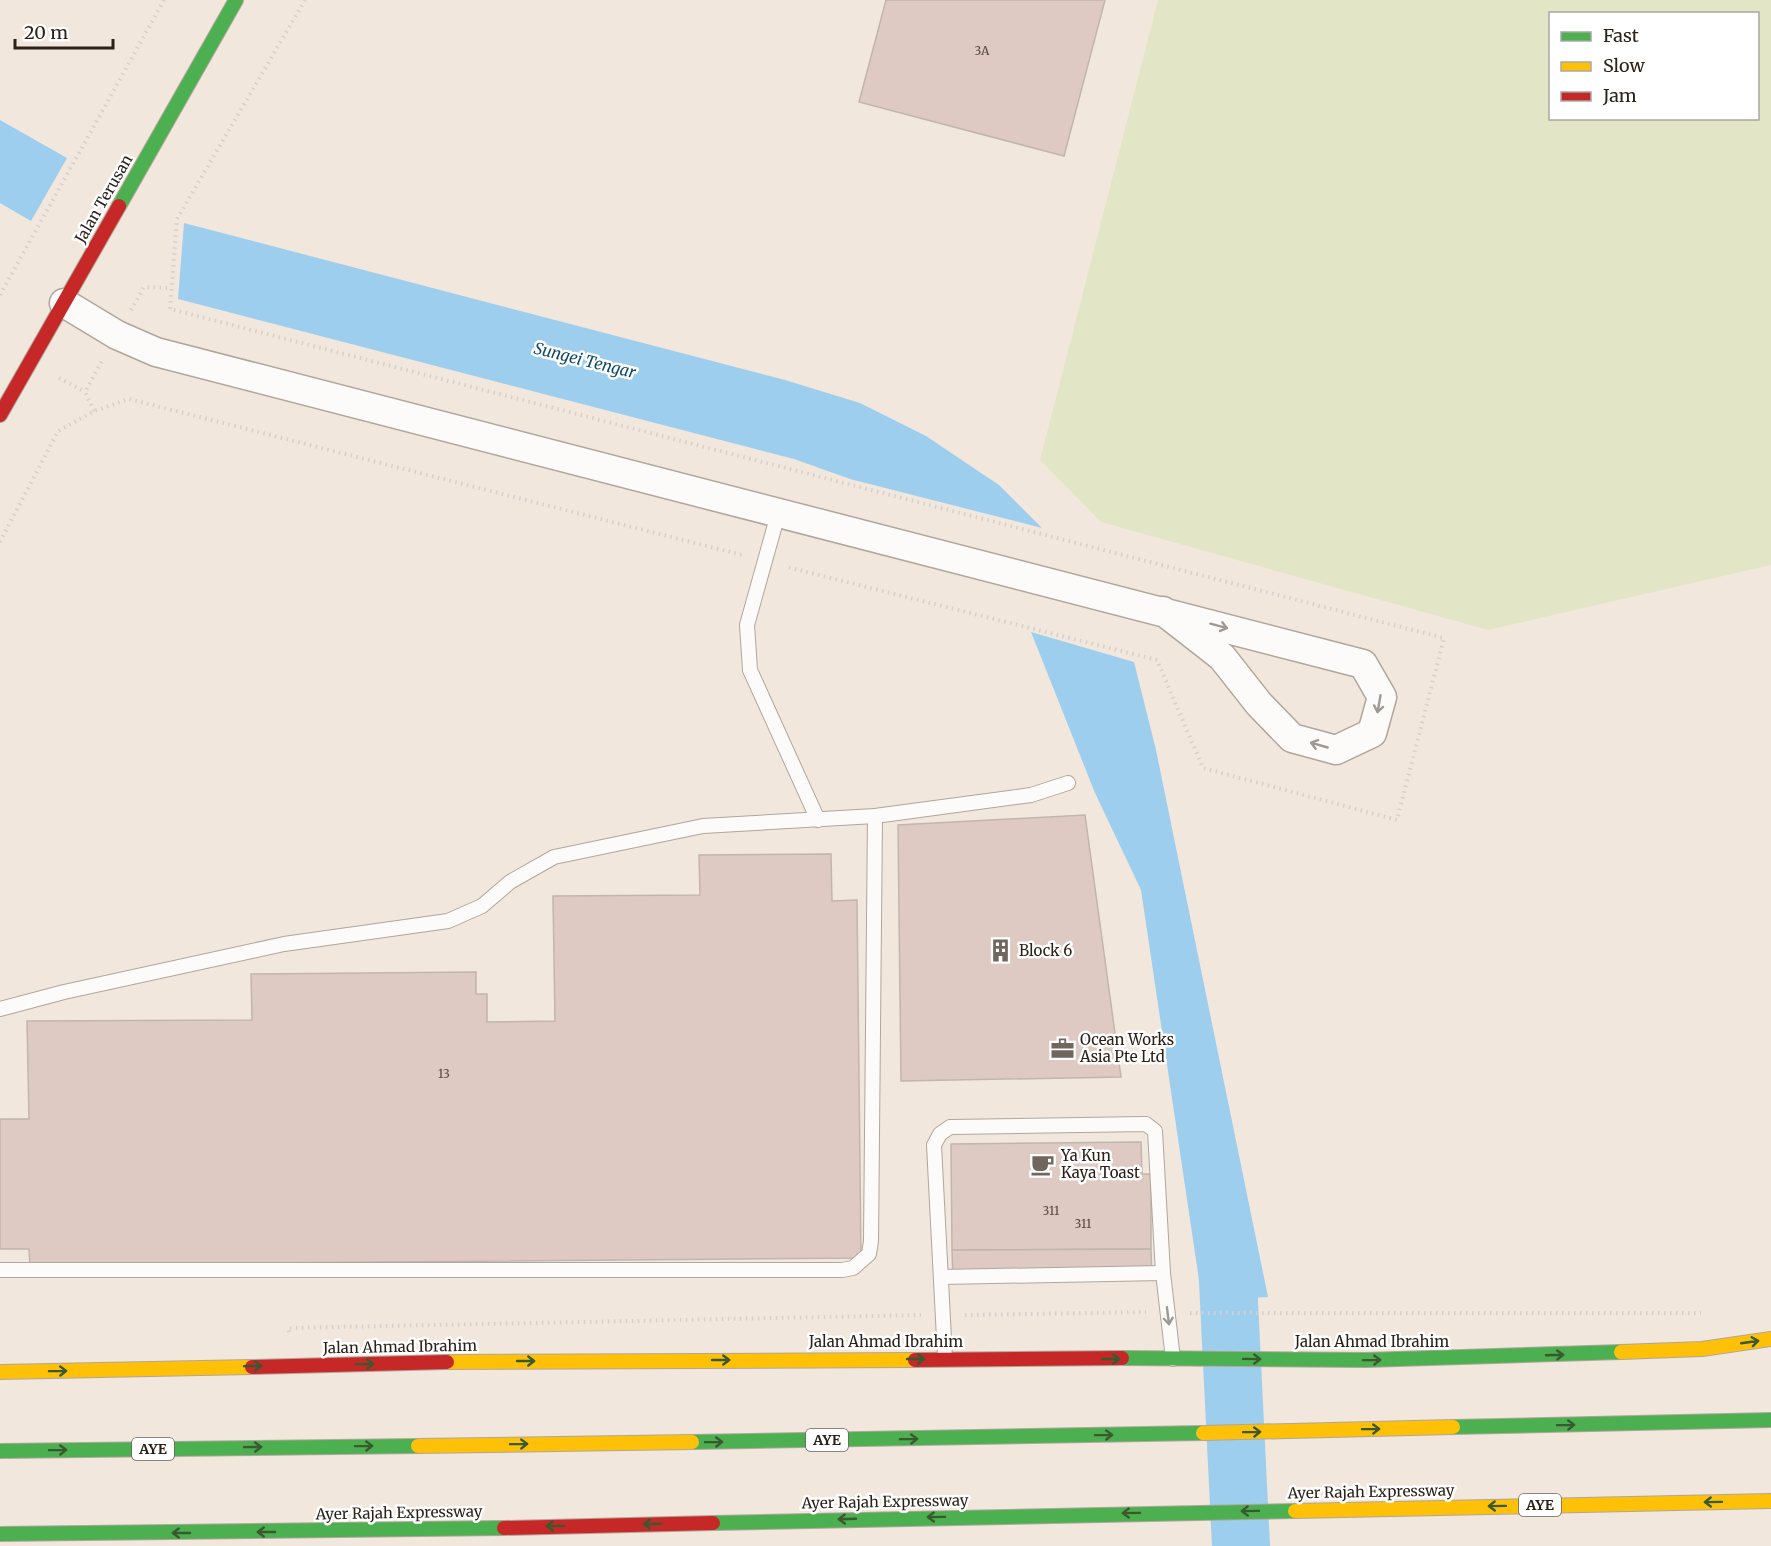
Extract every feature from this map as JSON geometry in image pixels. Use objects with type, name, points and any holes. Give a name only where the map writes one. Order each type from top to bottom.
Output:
[{"type":"main road","name":"Jalan Terusan","points":[[0,415],[236,0]]},
{"type":"main road","name":"Jalan Ahmad Ibrahim","points":[[0,1372],[468,1362],[1193,1358],[1314,1360],[1497,1357],[1702,1349],[1771,1339]]},
{"type":"main road","name":"AYE","points":[[0,1451],[1313,1431],[1771,1420]]},
{"type":"main road","name":"Ayer Rajah Expressway","points":[[0,1534],[351,1531],[1771,1500]]},
{"type":"main road","points":[[331,1546],[351,1531]]},
{"type":"street","points":[[64,303],[117,335],[156,352],[778,514],[1163,610],[1364,664],[1382,697],[1372,733],[1336,750],[1292,738],[1259,704],[1222,657],[1163,610]]},
{"type":"lane","points":[[778,514],[747,625],[750,670],[818,820]]},
{"type":"lane","points":[[0,1009],[64,992],[284,944],[448,921],[482,906],[510,882],[554,857],[703,826],[875,816],[1031,795],[1068,783]]},
{"type":"lane","points":[[0,1270],[842,1270],[853,1268],[869,1254],[871,1241],[875,816]]},
{"type":"lane","points":[[945,1359],[934,1145],[940,1134],[950,1127],[1150,1125],[1155,1131],[1163,1273],[1173,1359]]},
{"type":"lane","points":[[941,1277],[1163,1273]]},
{"type":"path","points":[[0,295],[164,0]]},
{"type":"path","points":[[289,1339],[288,1328],[943,1315],[1168,1312],[1703,1313]]},
{"type":"green space","points":[[1158,0],[1771,0],[1771,565],[1488,630],[1101,522],[1040,460]]},
{"type":"water","points":[[0,120],[67,158],[31,221],[0,203]]},
{"type":"water","name":"Sungei Tengar","points":[[184,223],[785,380],[860,403],[926,436],[999,485],[1042,528],[850,479],[794,459],[178,299]]},
{"type":"water","points":[[1031,632],[1134,662],[1156,750],[1268,1297],[1202,1300],[1141,890],[1095,793]]},
{"type":"building","points":[[886,0],[1105,0],[1064,156],[859,102]]},
{"type":"building","name":"Block 6","points":[[1085,815],[1121,1077],[901,1081],[898,825]]},
{"type":"building","points":[[831,854],[832,901],[857,900],[861,1258],[30,1265],[29,1249],[0,1249],[0,1119],[29,1119],[27,1021],[252,1020],[251,974],[476,972],[476,994],[487,994],[487,1022],[555,1021],[553,896],[700,895],[699,855]]},
{"type":"building","points":[[1141,1142],[1142,1174],[1151,1174],[1151,1249],[952,1250],[951,1144]]},
{"type":"building","points":[[1151,1249],[1152,1279],[953,1280],[952,1250]]},
{"type":"waterway","points":[[1222,1219],[1227,1261],[1241,1546]]},
{"type":"traffic: fast","points":[[119,206],[236,0]]},
{"type":"traffic: fast","points":[[1122,1358],[1366,1360],[1621,1352]]},
{"type":"traffic: fast","points":[[1453,1427],[1771,1420]]},
{"type":"traffic: fast","points":[[692,1442],[1203,1433]]},
{"type":"traffic: fast","points":[[0,1451],[418,1446]]},
{"type":"traffic: fast","points":[[713,1523],[1295,1511]]},
{"type":"traffic: fast","points":[[0,1534],[504,1528]]},
{"type":"traffic: slow","points":[[1621,1352],[1702,1349],[1771,1339]]},
{"type":"traffic: slow","points":[[447,1362],[915,1360]]},
{"type":"traffic: slow","points":[[0,1372],[252,1367]]},
{"type":"traffic: slow","points":[[1203,1433],[1453,1427]]},
{"type":"traffic: slow","points":[[418,1446],[692,1442]]},
{"type":"traffic: slow","points":[[1295,1511],[1771,1501]]},
{"type":"traffic: jam","points":[[0,415],[119,206]]},
{"type":"traffic: jam","points":[[915,1360],[1122,1358]]},
{"type":"traffic: jam","points":[[252,1367],[447,1362]]},
{"type":"traffic: jam","points":[[504,1528],[713,1523]]},
{"type":"place","name":"Block 6","points":[[1001,951]]},
{"type":"place","name":"Ocean Works Asia Pte Ltd","points":[[1062,1049]]},
{"type":"place","name":"Ya Kun Kaya Toast","points":[[1043,1165]]}]
